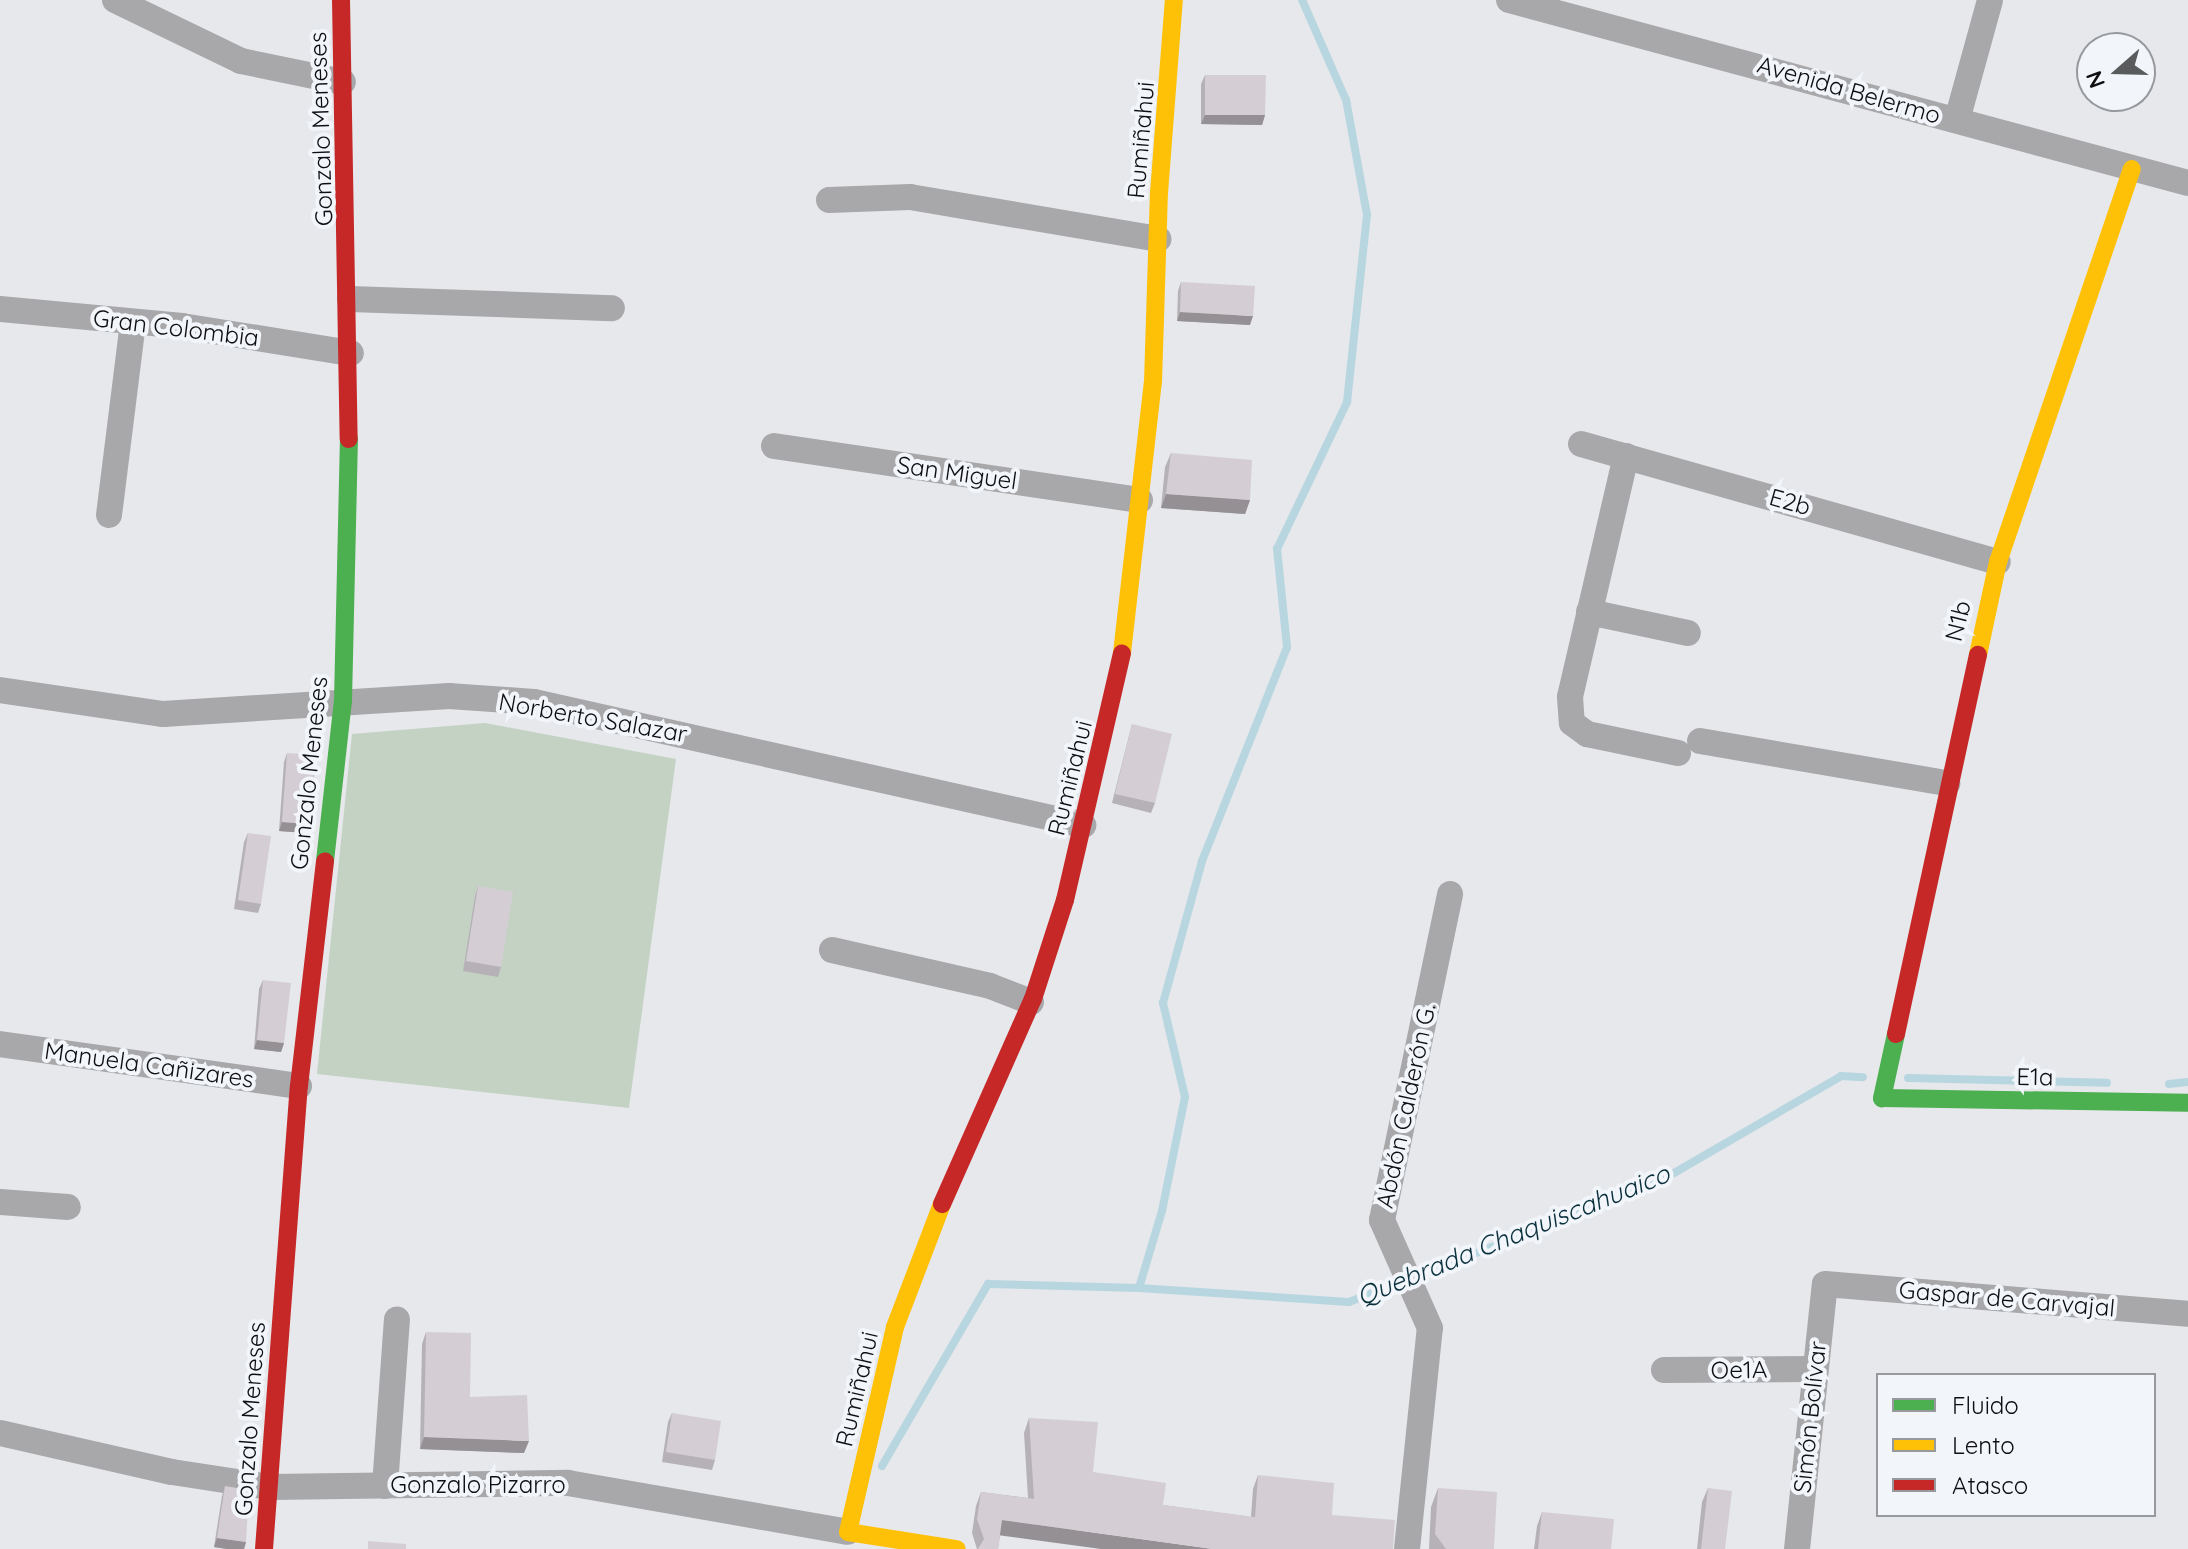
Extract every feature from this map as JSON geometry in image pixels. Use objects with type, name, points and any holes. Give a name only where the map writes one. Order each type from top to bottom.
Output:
[{"type":"street","points":[[115,0],[241,61],[343,82]]},
{"type":"street","name":"Gonzalo Meneses","points":[[264,1549],[299,1086],[343,701],[351,353],[341,0]]},
{"type":"street","name":"Rumiñahui","points":[[848,1532],[895,1327],[915,1266],[1031,1002],[1083,825],[1120,673],[1153,382],[1158,239],[1174,0]]},
{"type":"street","name":"Avenida Belermo","points":[[1509,0],[1586,8],[1957,120],[2188,183]]},
{"type":"street","points":[[1957,120],[1990,0]]},
{"type":"street","name":"N1b","points":[[1882,1098],[1947,783],[1998,562],[2132,169]]},
{"type":"street","points":[[829,200],[922,199],[1158,239]]},
{"type":"street","points":[[350,299],[612,308]]},
{"type":"street","name":"Gran Colombia","points":[[0,309],[133,322],[351,353]]},
{"type":"street","points":[[109,515],[133,322]]},
{"type":"street","name":"E2b","points":[[1581,444],[1998,562]]},
{"type":"street","name":"San Miguel","points":[[774,446],[1140,500]]},
{"type":"street","points":[[1626,456],[1570,697],[1572,723],[1587,734],[1947,783]]},
{"type":"street","points":[[1589,612],[1688,633]]},
{"type":"street","name":"Norberto Salazar","points":[[0,690],[163,714],[249,712],[343,701],[449,696],[534,702],[1083,825]]},
{"type":"street","name":"Abdón Calderón G.","points":[[1407,1549],[1430,1328],[1382,1220],[1450,894]]},
{"type":"street","points":[[832,950],[990,986],[1031,1002]]},
{"type":"street","name":"Manuela Cañizares","points":[[0,1044],[299,1086]]},
{"type":"street","name":"E1a","points":[[1882,1098],[2188,1103]]},
{"type":"street","points":[[0,1202],[68,1207]]},
{"type":"street","name":"Gaspar de Carvajal","points":[[1825,1284],[2188,1314]]},
{"type":"street","name":"Simón Bolívar","points":[[1797,1549],[1825,1284]]},
{"type":"street","points":[[385,1486],[397,1319]]},
{"type":"street","name":"Oe1A","points":[[1664,1370],[1814,1369]]},
{"type":"street","name":"Gonzalo Pizarro","points":[[0,1433],[172,1472],[270,1487],[568,1483],[957,1549]]},
{"type":"green space","points":[[485,723],[676,759],[629,1108],[317,1074],[352,734]]},
{"type":"building","points":[[1205,75],[1266,75],[1265,115],[1205,115]]},
{"type":"building","points":[[1181,282],[1255,286],[1253,316],[1180,312]]},
{"type":"building","points":[[1171,453],[1252,460],[1250,500],[1166,494]]},
{"type":"building","points":[[1132,724],[1172,734],[1155,803],[1115,794]]},
{"type":"building","points":[[287,753],[317,755],[309,824],[282,822]]},
{"type":"building","points":[[248,833],[271,836],[261,904],[238,900]]},
{"type":"building","points":[[478,886],[513,892],[501,967],[466,961]]},
{"type":"building","points":[[263,980],[291,983],[284,1043],[257,1040]]},
{"type":"building","points":[[426,1332],[471,1333],[470,1397],[527,1395],[529,1441],[424,1437]]},
{"type":"building","points":[[672,1413],[721,1421],[715,1460],[666,1452]]},
{"type":"building","points":[[1029,1418],[1098,1422],[1093,1472],[1166,1483],[1163,1505],[1255,1517],[1258,1475],[1334,1483],[1332,1515],[1395,1520],[1393,1549],[1213,1549],[1002,1520],[998,1549],[978,1549],[984,1539],[977,1519],[981,1492],[1034,1499]]},
{"type":"building","points":[[225,1486],[249,1490],[246,1542],[217,1538]]},
{"type":"building","points":[[1438,1488],[1497,1492],[1494,1549],[1446,1549],[1435,1534]]},
{"type":"building","points":[[1708,1488],[1732,1491],[1725,1549],[1701,1549]]},
{"type":"building","points":[[1542,1512],[1614,1519],[1611,1549],[1538,1549]]},
{"type":"building","points":[[368,1541],[406,1544],[406,1549],[368,1549]]},
{"type":"waterway","points":[[882,1466],[988,1284],[1139,1288],[1162,1211],[1185,1097],[1163,1003],[1202,861],[1287,647],[1277,549],[1347,402],[1367,215],[1346,100],[1302,0]]},
{"type":"waterway","name":"Quebrada Chaquiscahuaico","points":[[1139,1288],[1349,1302],[1655,1184],[1841,1076],[1863,1077]]},
{"type":"waterway","name":"Quebrada Chaquiscahuaico","points":[[1908,1078],[2107,1083]]},
{"type":"waterway","name":"Quebrada Chaquiscahuaico","points":[[2169,1084],[2188,1082]]},
{"type":"traffic: fast","points":[[325,861],[343,701],[349,439]]},
{"type":"traffic: fast","points":[[1896,1034],[1882,1098],[2188,1103]]},
{"type":"traffic: slow","points":[[1122,653],[1153,382],[1159,193],[1174,0]]},
{"type":"traffic: slow","points":[[1978,655],[1998,562],[2132,169]]},
{"type":"traffic: slow","points":[[942,1204],[895,1327],[848,1532],[957,1549]]},
{"type":"traffic: jam","points":[[341,0],[349,439]]},
{"type":"traffic: jam","points":[[942,1204],[1033,999],[1065,900],[1122,653]]},
{"type":"traffic: jam","points":[[1896,1034],[1978,655]]},
{"type":"traffic: jam","points":[[264,1549],[299,1086],[325,861]]}]
